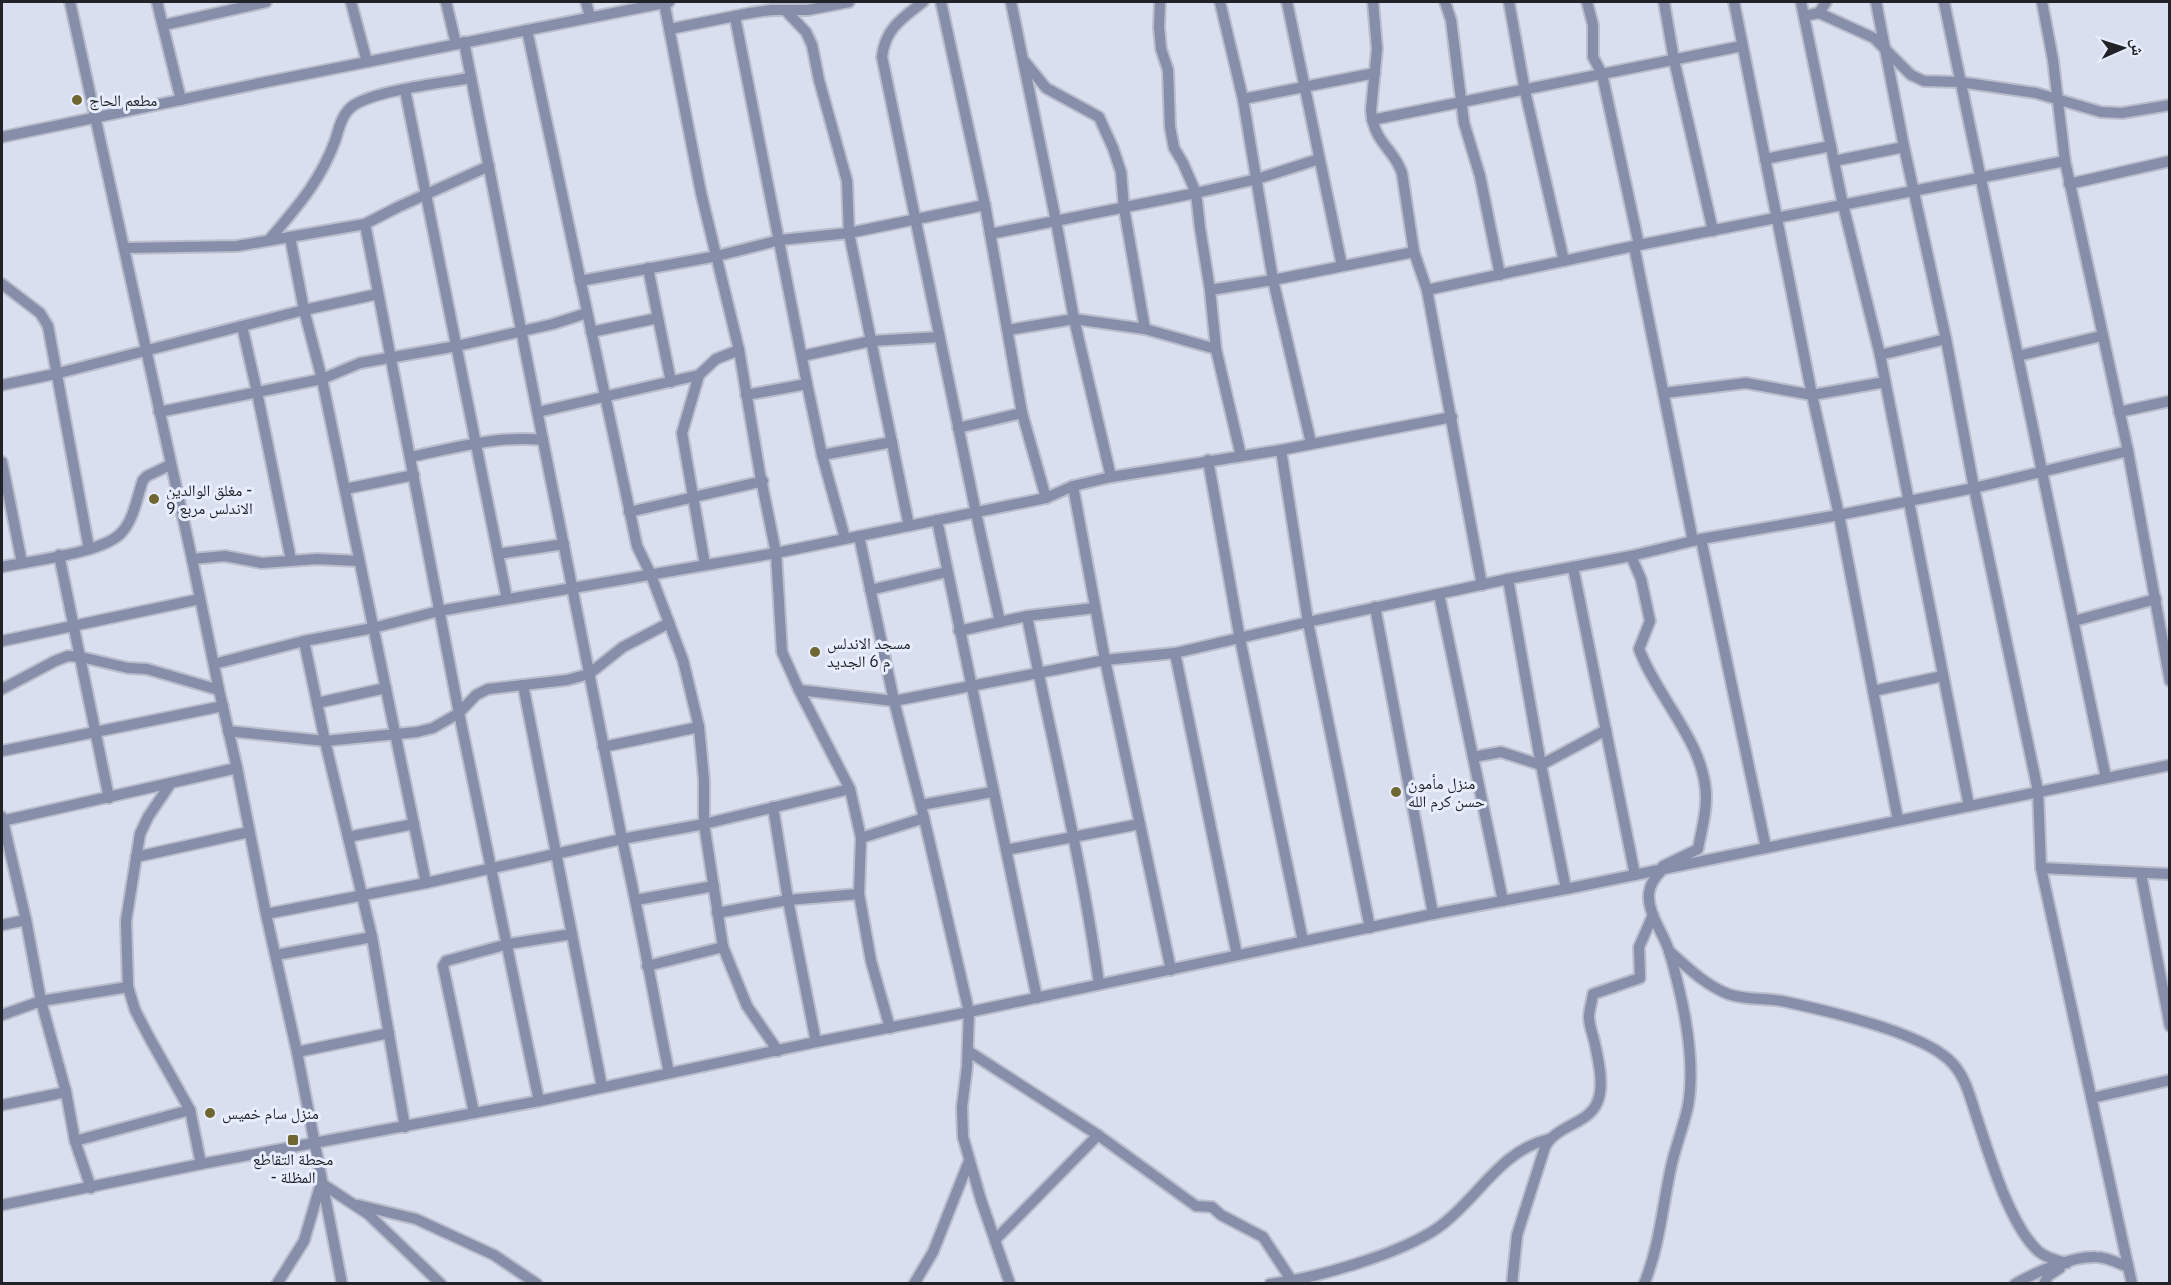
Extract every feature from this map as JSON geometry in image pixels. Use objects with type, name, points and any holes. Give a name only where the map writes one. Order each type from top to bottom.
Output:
[{"type":"street","points":[[70,2],[237,768],[266,914],[297,1052],[342,1284]]},
{"type":"street","points":[[157,2],[181,100]]},
{"type":"street","points":[[164,26],[267,2]]},
{"type":"street","points":[[351,2],[367,62]]},
{"type":"street","points":[[446,2],[471,78],[669,1073]]},
{"type":"street","points":[[586,2],[590,17]]},
{"type":"street","points":[[2,138],[667,2],[669,29],[701,193],[739,350],[776,553],[782,652],[850,789],[861,838],[859,894],[871,961],[890,1028]]},
{"type":"street","points":[[669,29],[771,10],[808,10],[849,2]]},
{"type":"street","points":[[923,2],[908,13],[886,36],[882,57],[1000,622]]},
{"type":"street","points":[[941,2],[985,205],[1022,413],[1046,498]]},
{"type":"street","points":[[1011,2],[1074,319],[1111,477]]},
{"type":"street","points":[[1160,2],[1159,27],[1161,49],[1168,70],[1170,127],[1174,148],[1196,193],[1216,349],[1241,456]]},
{"type":"street","points":[[1220,2],[1242,99],[1273,280],[1311,443]]},
{"type":"street","points":[[1287,2],[1342,266]]},
{"type":"street","points":[[1373,2],[1377,49],[1372,120],[1379,140],[1399,165],[1402,173],[1414,252],[1427,290],[1482,585]]},
{"type":"street","points":[[1445,2],[1452,20],[1460,102],[1484,192],[1500,275]]},
{"type":"street","points":[[1509,2],[1525,91],[1564,261]]},
{"type":"street","points":[[1587,2],[1593,25],[1592,54],[1602,74],[1664,393],[1766,848]]},
{"type":"street","points":[[1664,2],[1674,60],[1713,231]]},
{"type":"street","points":[[1734,2],[1812,395],[1839,515],[1898,820]]},
{"type":"street","points":[[1801,2],[1834,161],[1880,355],[1968,806]]},
{"type":"street","points":[[1819,13],[1826,2]]},
{"type":"street","points":[[1876,2],[2038,791],[2041,868],[2132,1284]]},
{"type":"street","points":[[1944,2],[2106,778]]},
{"type":"street","points":[[2042,2],[2053,60],[2064,161],[2128,451],[2169,681]]},
{"type":"street","points":[[785,10],[806,32],[812,45],[819,80],[847,181],[849,232],[909,526]]},
{"type":"street","points":[[1804,16],[1819,13],[1874,38],[1911,75],[1924,81],[1960,82],[2036,93],[2101,112],[2122,113],[2169,105]]},
{"type":"street","points":[[735,17],[807,384],[822,454],[845,538]]},
{"type":"street","points":[[527,30],[628,512],[637,546],[651,575],[683,660],[699,727],[704,780],[704,824],[723,946],[747,1006],[778,1051]]},
{"type":"street","points":[[1372,120],[1742,46]]},
{"type":"street","points":[[1023,59],[1047,88],[1099,117],[1121,172],[1124,208],[1145,329]]},
{"type":"street","points":[[1242,99],[1375,72]]},
{"type":"street","points":[[269,240],[304,199],[321,174],[346,113],[361,102],[405,90],[471,78]]},
{"type":"street","points":[[405,90],[507,599]]},
{"type":"street","points":[[1765,159],[1831,146]]},
{"type":"street","points":[[1834,161],[1904,147]]},
{"type":"street","points":[[990,234],[1196,193],[1257,179],[1319,159]]},
{"type":"street","points":[[1427,290],[1637,245],[2064,161]]},
{"type":"street","points":[[2069,184],[2169,161]]},
{"type":"street","points":[[124,248],[237,246],[365,224],[489,166]]},
{"type":"street","points":[[580,281],[717,256],[780,240],[849,232],[985,205]]},
{"type":"street","points":[[365,224],[459,713],[539,1101]]},
{"type":"street","points":[[290,237],[304,310],[322,379],[426,883]]},
{"type":"street","points":[[1210,290],[1414,252]]},
{"type":"street","points":[[648,268],[671,382]]},
{"type":"street","points":[[2,284],[44,318],[48,326],[89,549]]},
{"type":"street","points":[[2,385],[55,374],[304,310],[378,294]]},
{"type":"street","points":[[159,412],[322,379],[360,363],[457,346],[586,313]]},
{"type":"street","points":[[591,332],[658,318]]},
{"type":"street","points":[[1008,330],[1074,319],[1145,329],[1216,349]]},
{"type":"street","points":[[242,326],[291,560]]},
{"type":"street","points":[[2018,356],[2101,336]]},
{"type":"street","points":[[802,356],[871,341],[939,337]]},
{"type":"street","points":[[1880,355],[1946,339]]},
{"type":"street","points":[[538,412],[699,375],[716,359],[739,350]]},
{"type":"street","points":[[699,375],[682,433],[695,497],[705,565]]},
{"type":"street","points":[[1664,393],[1746,383],[1812,395],[1885,382]]},
{"type":"street","points":[[746,395],[807,384]]},
{"type":"street","points":[[2119,412],[2169,401]]},
{"type":"street","points":[[958,428],[1022,413]]},
{"type":"street","points":[[214,664],[439,611],[776,553],[1046,498],[1073,486],[1111,477],[1281,450],[1452,417]]},
{"type":"street","points":[[410,457],[476,443],[518,438],[543,440]]},
{"type":"street","points":[[822,454],[892,442]]},
{"type":"street","points":[[1281,450],[1308,622],[1370,928]]},
{"type":"street","points":[[799,690],[894,701],[1106,660],[1175,653],[1508,579],[1631,556],[1697,540],[1974,488],[2128,451]]},
{"type":"street","points":[[1208,460],[1240,639],[1303,941]]},
{"type":"street","points":[[2,462],[22,562]]},
{"type":"street","points":[[2,567],[89,549],[116,538],[128,524],[143,480],[170,465]]},
{"type":"street","points":[[345,489],[414,475]]},
{"type":"street","points":[[628,512],[763,481]]},
{"type":"street","points":[[1073,486],[1095,608],[1171,970]]},
{"type":"street","points":[[937,520],[992,792],[1037,998]]},
{"type":"street","points":[[859,536],[894,701],[969,1012],[968,1051],[962,1107],[963,1137],[1010,1284]]},
{"type":"street","points":[[498,554],[564,544]]},
{"type":"street","points":[[59,555],[109,798]]},
{"type":"street","points":[[192,559],[225,556],[252,562],[317,559],[359,561]]},
{"type":"street","points":[[1631,556],[1641,579],[1650,621],[1639,649],[1652,678],[1694,748],[1706,787],[1705,814],[1698,849],[1650,872]]},
{"type":"street","points":[[1573,567],[1635,875]]},
{"type":"street","points":[[870,590],[947,572]]},
{"type":"street","points":[[1508,579],[1566,889]]},
{"type":"street","points":[[1439,594],[1503,901]]},
{"type":"street","points":[[2,641],[200,599]]},
{"type":"street","points":[[2073,621],[2156,599]]},
{"type":"street","points":[[1375,607],[1433,914]]},
{"type":"street","points":[[959,631],[1027,616],[1095,608]]},
{"type":"street","points":[[1027,616],[1074,837],[1099,984]]},
{"type":"street","points":[[228,731],[325,741],[417,732],[433,728],[459,713],[476,695],[488,689],[567,680],[589,674],[623,647],[669,623]]},
{"type":"street","points":[[304,641],[325,741],[372,937],[405,1127]]},
{"type":"street","points":[[1175,653],[1237,955]]},
{"type":"street","points":[[2,689],[68,656],[128,668],[147,669],[219,690]]},
{"type":"street","points":[[1873,691],[1943,676]]},
{"type":"street","points":[[523,685],[602,1087]]},
{"type":"street","points":[[317,703],[386,688]]},
{"type":"street","points":[[2,751],[223,706]]},
{"type":"street","points":[[603,747],[699,727]]},
{"type":"street","points":[[1473,757],[1502,752],[1541,765],[1606,730]]},
{"type":"street","points":[[2,1205],[201,1164],[539,1101],[1433,914],[1663,870],[2169,765]]},
{"type":"street","points":[[91,1188],[75,1141],[66,1092],[41,1001],[26,920],[2,820],[237,768]]},
{"type":"street","points":[[171,783],[148,817],[140,834],[126,921],[128,987],[135,1010],[190,1110],[201,1164]]},
{"type":"street","points":[[266,914],[426,883],[622,839],[704,824],[850,789]]},
{"type":"street","points":[[921,806],[992,792]]},
{"type":"street","points":[[773,807],[788,900],[816,1042]]},
{"type":"street","points":[[861,838],[924,818]]},
{"type":"street","points":[[348,837],[414,824]]},
{"type":"street","points":[[1005,850],[1140,824]]},
{"type":"street","points":[[136,857],[249,832]]},
{"type":"street","points":[[2041,868],[2169,874]]},
{"type":"street","points":[[1644,1284],[1652,1266],[1670,1172],[1688,1104],[1690,1066],[1688,1036],[1669,951],[1649,903],[1649,891],[1654,879],[1663,870]]},
{"type":"street","points":[[2141,874],[2169,1026]]},
{"type":"street","points":[[636,900],[714,886]]},
{"type":"street","points":[[717,913],[788,900],[859,894]]},
{"type":"street","points":[[1270,1284],[1292,1281],[1384,1254],[1439,1227],[1469,1199],[1488,1177],[1515,1154],[1537,1142],[1549,1139],[1563,1128],[1588,1115],[1596,1106],[1600,1095],[1600,1075],[1589,1018],[1593,994],[1640,978],[1639,947],[1653,915]]},
{"type":"street","points":[[2,925],[26,920]]},
{"type":"street","points":[[474,1113],[443,966],[446,961],[508,944],[572,934]]},
{"type":"street","points":[[276,955],[372,937]]},
{"type":"street","points":[[647,966],[723,946]]},
{"type":"street","points":[[1669,951],[1700,978],[1731,995],[1780,1001],[1887,1028],[1924,1044],[1947,1058],[1963,1076],[2001,1184],[2022,1230],[2039,1252],[2054,1260],[2067,1263]]},
{"type":"street","points":[[2,1015],[41,1001],[128,987]]},
{"type":"street","points":[[297,1052],[388,1033]]},
{"type":"street","points":[[968,1051],[1098,1135],[1196,1206],[1212,1207],[1221,1215],[1263,1237],[1292,1281]]},
{"type":"street","points":[[2092,1098],[2169,1080]]},
{"type":"street","points":[[2,1105],[66,1092]]},
{"type":"street","points":[[75,1141],[190,1110]]},
{"type":"street","points":[[995,1240],[1098,1135]]},
{"type":"street","points":[[1512,1284],[1517,1235],[1539,1162],[1549,1139]]},
{"type":"street","points":[[914,1284],[933,1252],[969,1161]]},
{"type":"street","points":[[321,1183],[368,1215],[441,1284]]},
{"type":"street","points":[[278,1284],[304,1241],[321,1183]]},
{"type":"street","points":[[351,1203],[416,1218],[494,1255],[537,1284]]},
{"type":"street","points":[[2014,1284],[2041,1270],[2083,1257],[2099,1257],[2128,1267]]},
{"type":"street","points":[[2044,1284],[2048,1276],[2067,1263]]},
{"type":"place","name":"مطعم الحاج","points":[[77,100]]},
{"type":"place","name":"مغلق الوالدين - الاندلس مربع 9","points":[[154,499]]},
{"type":"place","name":"مسجد الاندلس م 6 الجديد","points":[[815,652]]},
{"type":"place","name":"منزل مأمون حسن كرم الله","points":[[1396,792]]},
{"type":"place","name":"منزل سام خميس","points":[[210,1113]]},
{"type":"place","name":"محطة التقاطع - المظلة","points":[[293,1140]]}]
